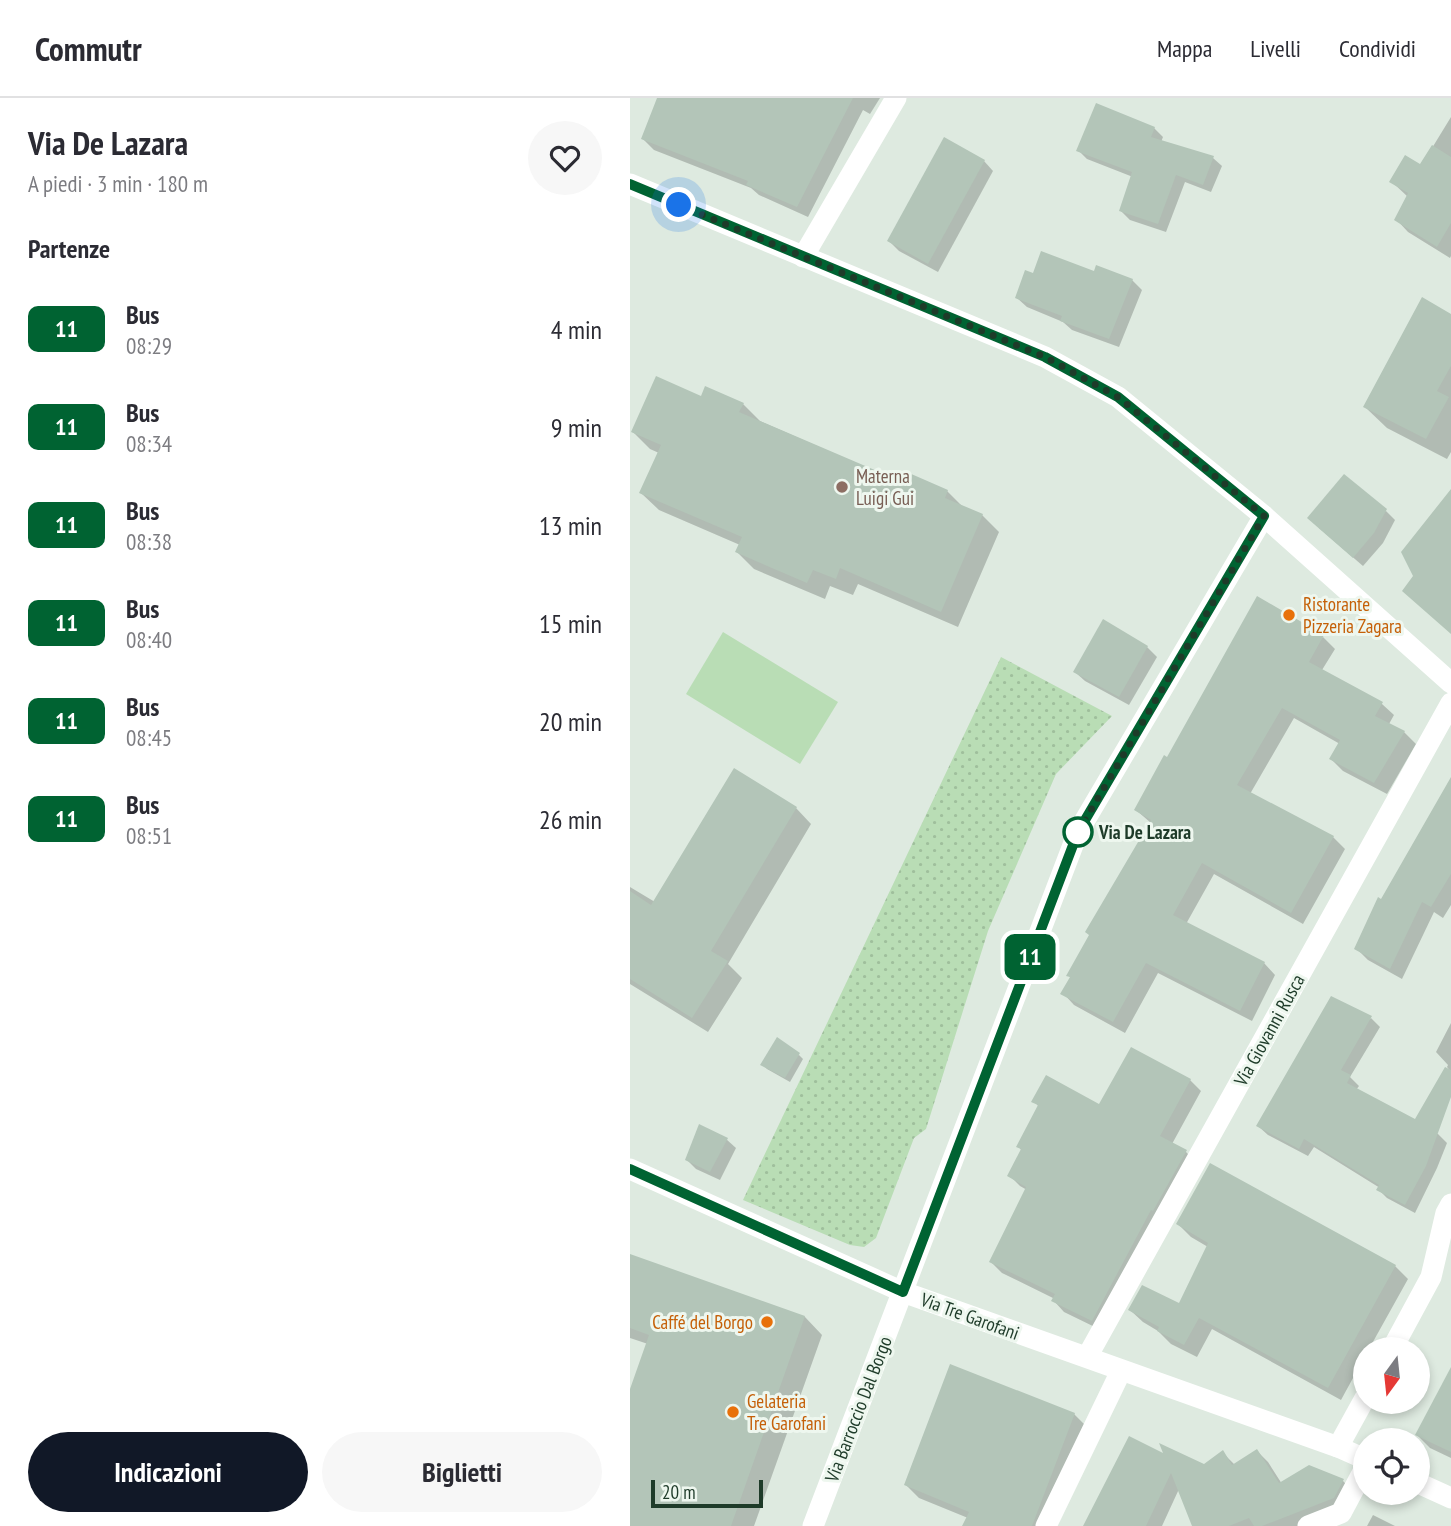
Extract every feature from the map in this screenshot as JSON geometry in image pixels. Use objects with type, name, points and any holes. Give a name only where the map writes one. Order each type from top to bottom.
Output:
[{"type":"street","points":[[803,257],[896,98]]},
{"type":"street","points":[[630,184],[1045,357],[1118,397],[1264,516],[1451,683]]},
{"type":"street","name":"Via Barroccio Dal Borgo","points":[[813,1526],[1078,832],[1264,516]]},
{"type":"street","name":"Via Giovanni Rusca","points":[[1087,1357],[1451,703]]},
{"type":"street","name":"Via Tre Garofani","points":[[630,1169],[903,1292],[1353,1454]]},
{"type":"street","points":[[1398,1337],[1431,1277],[1446,1213],[1451,1204]]},
{"type":"street","points":[[1046,1526],[1121,1371]]},
{"type":"street","points":[[1338,1447],[1356,1414]]},
{"type":"street","points":[[1430,1488],[1451,1498]]},
{"type":"street","points":[[1308,1526],[1341,1513],[1353,1490]]},
{"type":"green space","points":[[723,632],[838,702],[800,764],[686,694]]},
{"type":"green space","points":[[1001,657],[1112,716],[1056,774],[988,931],[926,1129],[914,1138],[876,1238],[864,1247],[850,1245],[743,1200]]},
{"type":"building","points":[[657,98],[853,98],[797,207],[746,185],[748,181],[641,139]]},
{"type":"building","points":[[1096,103],[1155,127],[1151,137],[1214,156],[1203,185],[1176,175],[1158,224],[1119,211],[1132,172],[1076,151]]},
{"type":"building","points":[[944,137],[985,160],[928,264],[887,241]]},
{"type":"building","points":[[1432,145],[1451,157],[1451,223],[1437,247],[1394,220],[1408,193],[1389,182],[1405,155],[1420,164]]},
{"type":"building","points":[[1041,251],[1094,271],[1096,265],[1133,279],[1109,339],[1060,321],[1062,316],[1015,298],[1025,270],[1033,273]]},
{"type":"building","points":[[1422,297],[1451,314],[1451,366],[1437,391],[1449,397],[1426,439],[1363,407]]},
{"type":"building","points":[[656,376],[701,396],[705,386],[744,403],[739,412],[905,483],[909,473],[948,490],[945,498],[983,514],[941,612],[840,568],[836,579],[813,570],[807,583],[735,552],[742,537],[639,493],[661,445],[631,432]]},
{"type":"building","points":[[1344,474],[1387,509],[1374,533],[1353,558],[1307,518]]},
{"type":"building","points":[[1451,489],[1451,634],[1402,591],[1413,576],[1401,552]]},
{"type":"building","points":[[1257,596],[1324,635],[1309,662],[1383,702],[1375,716],[1405,731],[1374,783],[1329,759],[1340,740],[1282,708],[1237,785],[1334,836],[1291,913],[1202,863],[1173,915],[1265,962],[1240,1011],[1146,963],[1113,1022],[1060,994],[1070,977],[1066,976],[1089,935],[1085,932],[1151,820],[1134,810],[1164,755],[1167,757]]},
{"type":"building","points":[[1103,619],[1148,646],[1119,697],[1073,672]]},
{"type":"building","points":[[734,768],[797,807],[711,951],[728,961],[692,1018],[630,979],[630,891],[651,905]]},
{"type":"building","points":[[1451,777],[1451,874],[1431,907],[1422,902],[1390,969],[1354,949],[1378,897],[1381,899]]},
{"type":"building","points":[[1331,996],[1372,1016],[1341,1070],[1351,1075],[1347,1083],[1415,1119],[1445,1067],[1451,1070],[1451,1097],[1426,1166],[1405,1205],[1376,1190],[1379,1185],[1304,1139],[1299,1149],[1256,1126]]},
{"type":"building","points":[[777,1037],[800,1053],[785,1078],[760,1065]]},
{"type":"building","points":[[1131,1047],[1191,1079],[1160,1136],[1187,1150],[1153,1211],[1151,1210],[1092,1321],[1051,1301],[1055,1294],[989,1262],[1026,1187],[1007,1176],[1021,1149],[1016,1147],[1038,1105],[1031,1102],[1046,1075],[1099,1104]]},
{"type":"building","points":[[699,1124],[728,1138],[710,1172],[685,1160]]},
{"type":"building","points":[[1210,1163],[1396,1265],[1356,1337],[1353,1337],[1353,1343],[1328,1388],[1199,1318],[1184,1345],[1157,1331],[1159,1327],[1128,1310],[1142,1285],[1179,1303],[1208,1243],[1176,1224]]},
{"type":"building","points":[[630,1254],[805,1316],[731,1526],[630,1526],[630,1389],[649,1335],[630,1328]]},
{"type":"building","points":[[950,1364],[1075,1413],[1032,1526],[962,1526],[969,1512],[904,1485]]},
{"type":"building","points":[[1451,1367],[1451,1452],[1430,1442],[1430,1428],[1419,1428],[1426,1414],[1430,1414],[1430,1407]]},
{"type":"building","points":[[1129,1436],[1163,1453],[1159,1443],[1204,1464],[1223,1450],[1232,1465],[1257,1449],[1279,1483],[1309,1465],[1344,1479],[1334,1498],[1262,1526],[1254,1526],[1249,1518],[1229,1526],[1192,1526],[1171,1473],[1146,1526],[1083,1526]]},
{"type":"bus line","name":"11","points":[[630,184],[1045,357],[1118,397],[1264,516],[1078,832],[903,1292],[630,1169]]},
{"type":"place","name":"Materna Luigi Gui","points":[[842,487]]},
{"type":"place","name":"Ristorante Pizzeria Zagara","points":[[1289,615]]},
{"type":"place","name":"Via De Lazara","points":[[1078,832]]},
{"type":"place","name":"Caffé del Borgo","points":[[767,1322]]},
{"type":"place","name":"Gelateria Tre Garofani","points":[[733,1412]]},
{"type":"route","points":[[679,205],[1045,357],[1118,397],[1264,516],[1078,832]]}]
